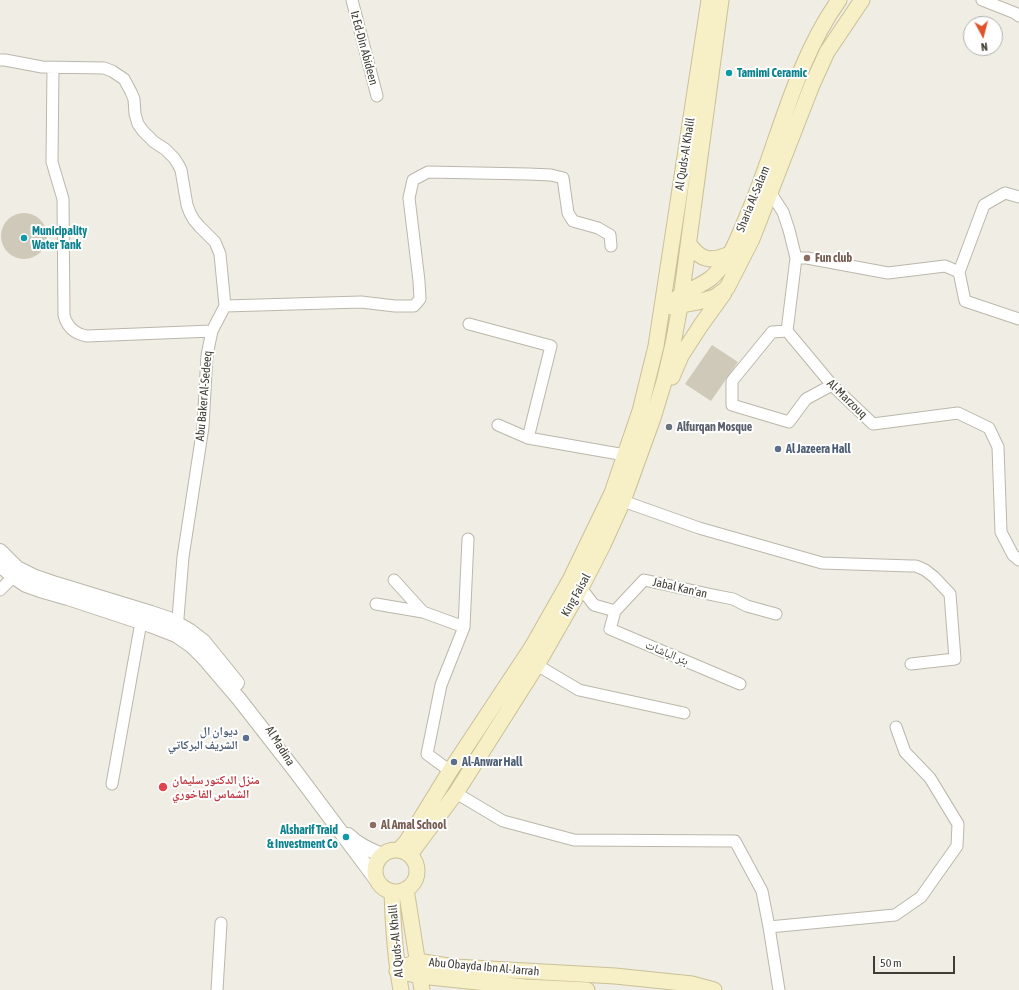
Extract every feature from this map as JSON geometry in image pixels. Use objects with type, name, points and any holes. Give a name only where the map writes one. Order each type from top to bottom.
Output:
[{"type":"main road","name":"Al Quds-Al Khalil","points":[[662,309],[709,0]]},
{"type":"main road","name":"Al Quds-Al Khalil","points":[[681,300],[721,0]]},
{"type":"main road","name":"Sharia Al-Salam","points":[[652,418],[681,356],[701,324],[727,288],[752,239],[765,189],[798,78],[813,44],[839,0]]},
{"type":"main road","name":"Sharia Al-Salam","points":[[662,309],[681,300],[712,278],[723,265],[765,189],[827,52],[862,0]]},
{"type":"main road","points":[[689,244],[700,256],[709,259],[719,259],[730,254]]},
{"type":"main road","name":"Sharia Al-Salam","points":[[681,300],[698,302],[715,297],[727,288]]},
{"type":"main road","name":"King Faisal","points":[[405,853],[416,845],[456,793],[537,665],[603,546],[623,501],[652,418],[667,367],[681,300]]},
{"type":"main road","name":"King Faisal","points":[[405,853],[407,841],[450,771],[532,647],[562,593],[612,493],[642,404],[656,346],[662,309]]},
{"type":"main road","points":[[393,850],[405,853],[414,861],[417,867],[415,880],[411,885],[399,890],[385,889],[376,879],[375,866],[378,860],[382,855],[393,850]]},
{"type":"main road","name":"Al Quds-Al Khalil","points":[[399,890],[418,961],[421,983]]},
{"type":"main road","name":"Al Quds-Al Khalil","points":[[399,890],[392,911],[397,971],[401,990]]},
{"type":"main road","name":"Abu Obayda Ibn Al-Jarrah","points":[[397,971],[418,961],[455,967],[615,976],[692,984],[714,990]]},
{"type":"main road","name":"Abu Obayda Ibn Al-Jarrah","points":[[397,971],[421,983],[587,990]]},
{"type":"street","name":"Iz Ed-Din Abideen","points":[[352,0],[377,96]]},
{"type":"street","points":[[982,0],[1019,16]]},
{"type":"street","points":[[0,60],[42,67],[104,68],[118,75],[128,85],[134,99],[135,114],[138,124],[148,137],[165,149],[178,164],[181,170],[187,205],[190,212],[194,220],[218,247],[221,260],[225,306],[361,302],[395,306],[414,306],[420,299],[409,198],[413,180],[428,172],[551,175],[563,178],[568,212],[573,221],[598,228],[610,234],[611,246]]},
{"type":"street","points":[[53,67],[52,162],[63,199],[64,315],[67,323],[75,332],[87,336],[212,331]]},
{"type":"street","points":[[765,189],[782,212],[789,230],[796,258],[787,330],[772,332],[732,380],[732,405],[789,422],[806,399],[832,385]]},
{"type":"street","points":[[1019,197],[1005,193],[984,205],[959,272],[965,302],[1019,319]]},
{"type":"street","points":[[796,258],[807,258],[888,273],[945,266],[959,272]]},
{"type":"street","name":"Abu Baker Al-Sedeeq","points":[[177,630],[183,557],[203,427],[207,355],[212,331],[225,306]]},
{"type":"street","points":[[469,324],[551,346],[528,438]]},
{"type":"street","name":"Al-Marzouq","points":[[787,330],[832,385],[873,424],[958,413],[989,428],[998,448],[1001,532],[1013,555],[1019,560]]},
{"type":"street","points":[[498,425],[528,438],[625,455]]},
{"type":"street","points":[[623,501],[699,528],[822,562],[916,566],[925,570],[950,594],[955,659],[911,664]]},
{"type":"street","points":[[450,771],[427,754],[441,685],[464,627],[468,539]]},
{"type":"street","name":"Al Madina","points":[[0,551],[26,584],[40,590],[141,622],[177,630]]},
{"type":"street","name":"Al Madina","points":[[0,566],[17,573],[34,576],[169,620],[234,693],[296,772],[328,816]]},
{"type":"street","points":[[0,590],[17,573]]},
{"type":"street","points":[[394,580],[423,612]]},
{"type":"street","name":"Jabal Kan'an","points":[[615,611],[644,580],[733,599],[747,606],[776,614]]},
{"type":"street","points":[[581,588],[594,605],[615,611]]},
{"type":"street","points":[[376,604],[423,612],[464,627]]},
{"type":"street","name":"بئر الباشات","points":[[615,611],[610,629],[740,684]]},
{"type":"street","points":[[112,784],[141,622]]},
{"type":"street","points":[[537,665],[579,690],[684,713]]},
{"type":"street","points":[[769,927],[895,914],[921,897],[957,846],[958,824],[930,778],[905,752],[896,727]]},
{"type":"street","points":[[456,793],[503,821],[574,840],[735,841],[762,891],[779,990]]},
{"type":"street","points":[[328,816],[353,840],[382,855]]},
{"type":"street","points":[[328,816],[376,879]]},
{"type":"street","points":[[217,990],[221,923]]},
{"type":"building","name":"Municipality Water Tank","points":[[20,213],[28,213],[37,217],[43,223],[47,236],[43,249],[37,255],[28,259],[20,259],[11,255],[5,249],[1,240],[1,232],[5,223],[11,217]]},
{"type":"building","points":[[712,345],[738,362],[711,401],[685,384]]},
{"type":"place","name":"Tamimi Ceramic","points":[[729,73]]},
{"type":"place","name":"Municipality Water Tank","points":[[24,238]]},
{"type":"place","name":"Fun club","points":[[807,258]]},
{"type":"place","name":"Alfurqan Mosque","points":[[669,427]]},
{"type":"place","name":"Al Jazeera Hall","points":[[778,449]]},
{"type":"place","name":"ديوان ال الشريف البركاتي","points":[[246,738]]},
{"type":"place","name":"Al-Anwar Hall","points":[[454,762]]},
{"type":"place","name":"منزل الدكتور سليمان الشماس الفاخوري","points":[[163,787]]},
{"type":"place","name":"Al Amal School","points":[[373,825]]},
{"type":"place","name":"Alsharif Traid & Investment Co","points":[[346,837]]}]
